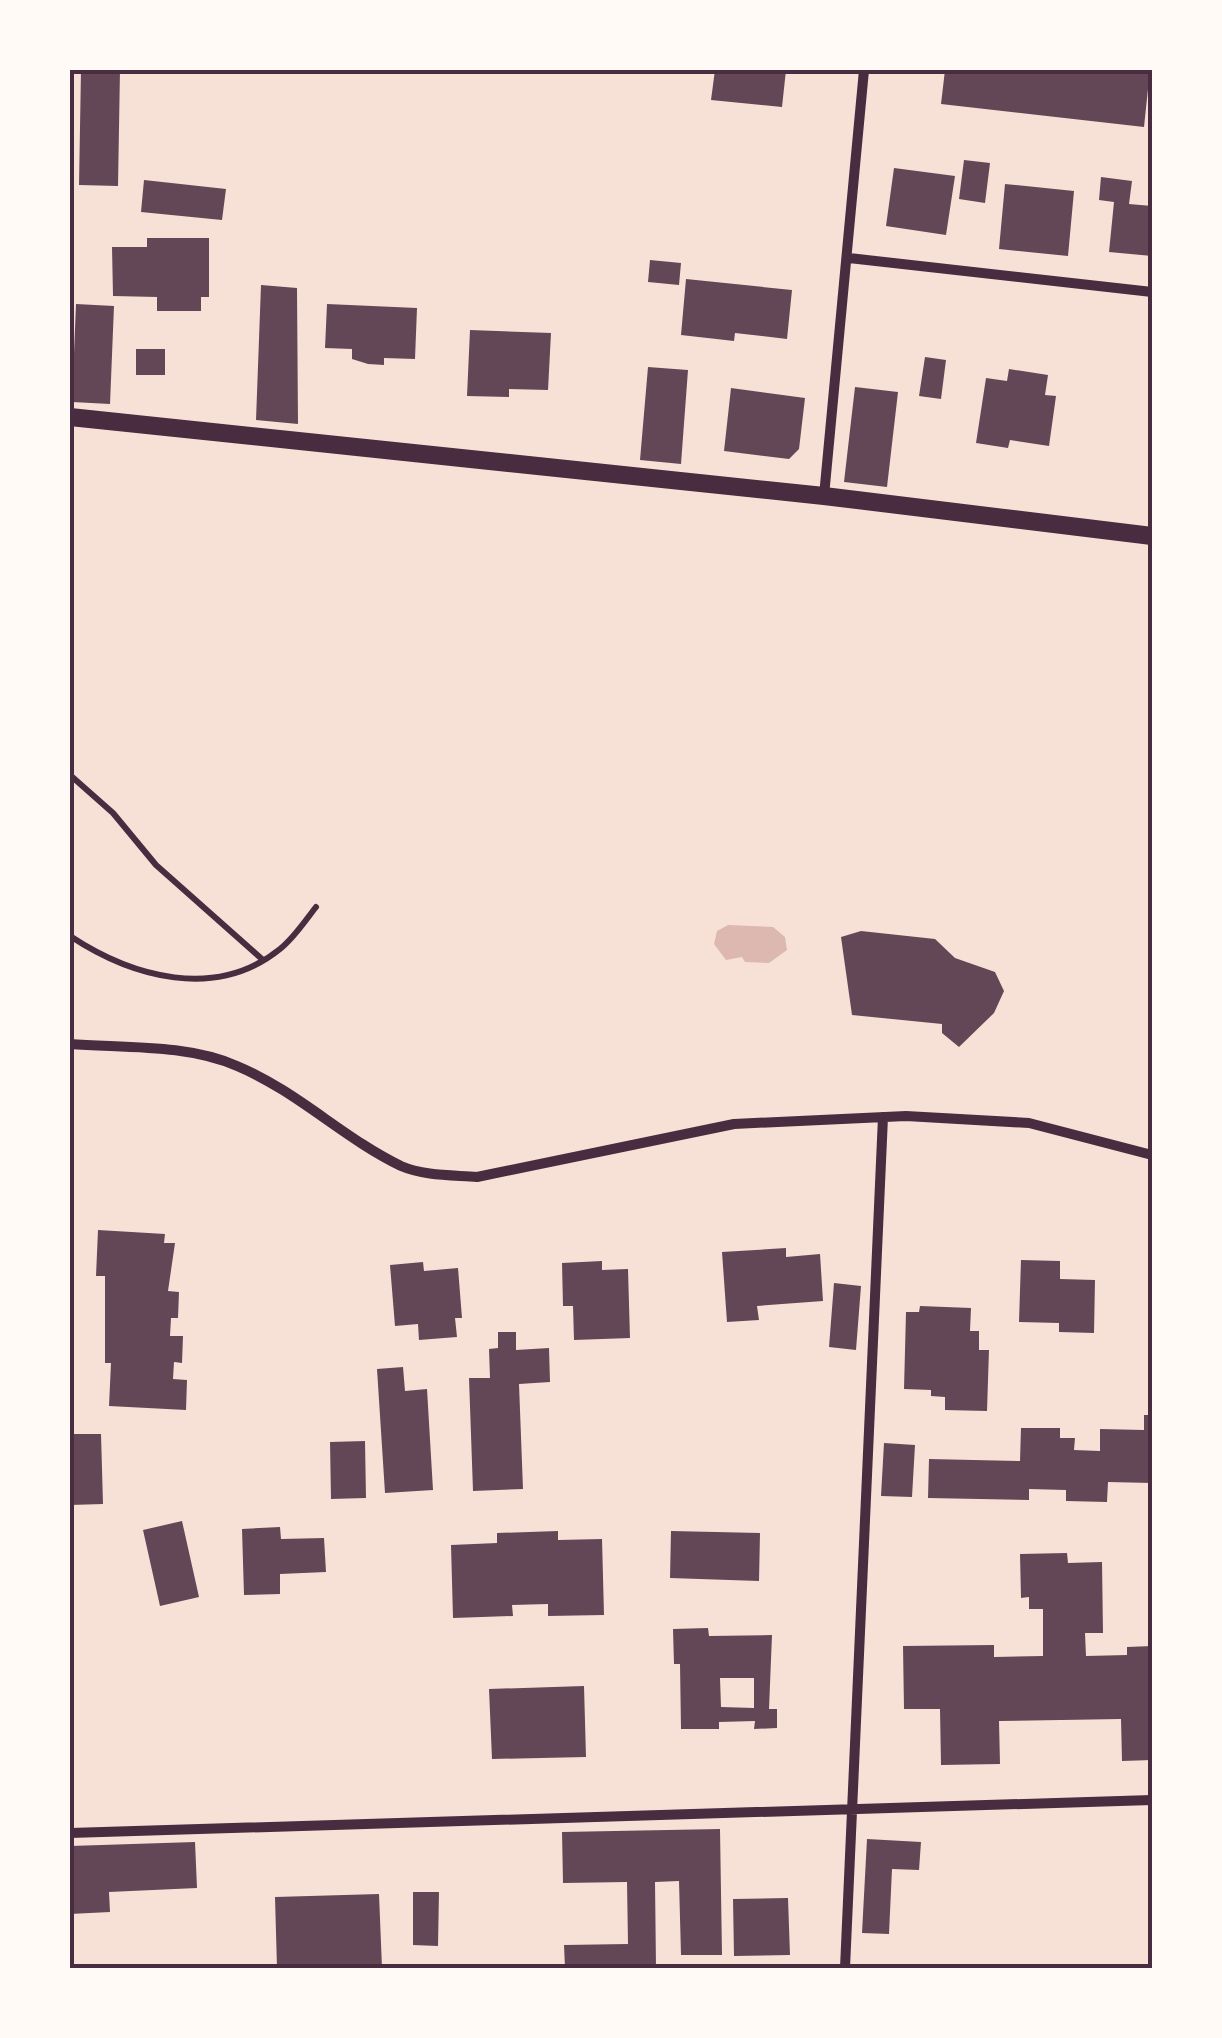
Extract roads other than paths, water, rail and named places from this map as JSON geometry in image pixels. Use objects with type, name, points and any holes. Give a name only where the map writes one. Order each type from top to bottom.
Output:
[{"type":"street","points":[[824,496],[864,70]]},
{"type":"street","points":[[849,258],[1152,292]]},
{"type":"street","points":[[70,417],[824,496],[1152,536]]},
{"type":"street","points":[[70,1044],[200,1054],[234,1064],[280,1086],[339,1129],[404,1167],[436,1174],[477,1176],[734,1124],[883,1116],[1029,1123],[1152,1154]]},
{"type":"street","points":[[845,1968],[883,1116]]},
{"type":"street","points":[[70,1832],[1152,1800]]}]
